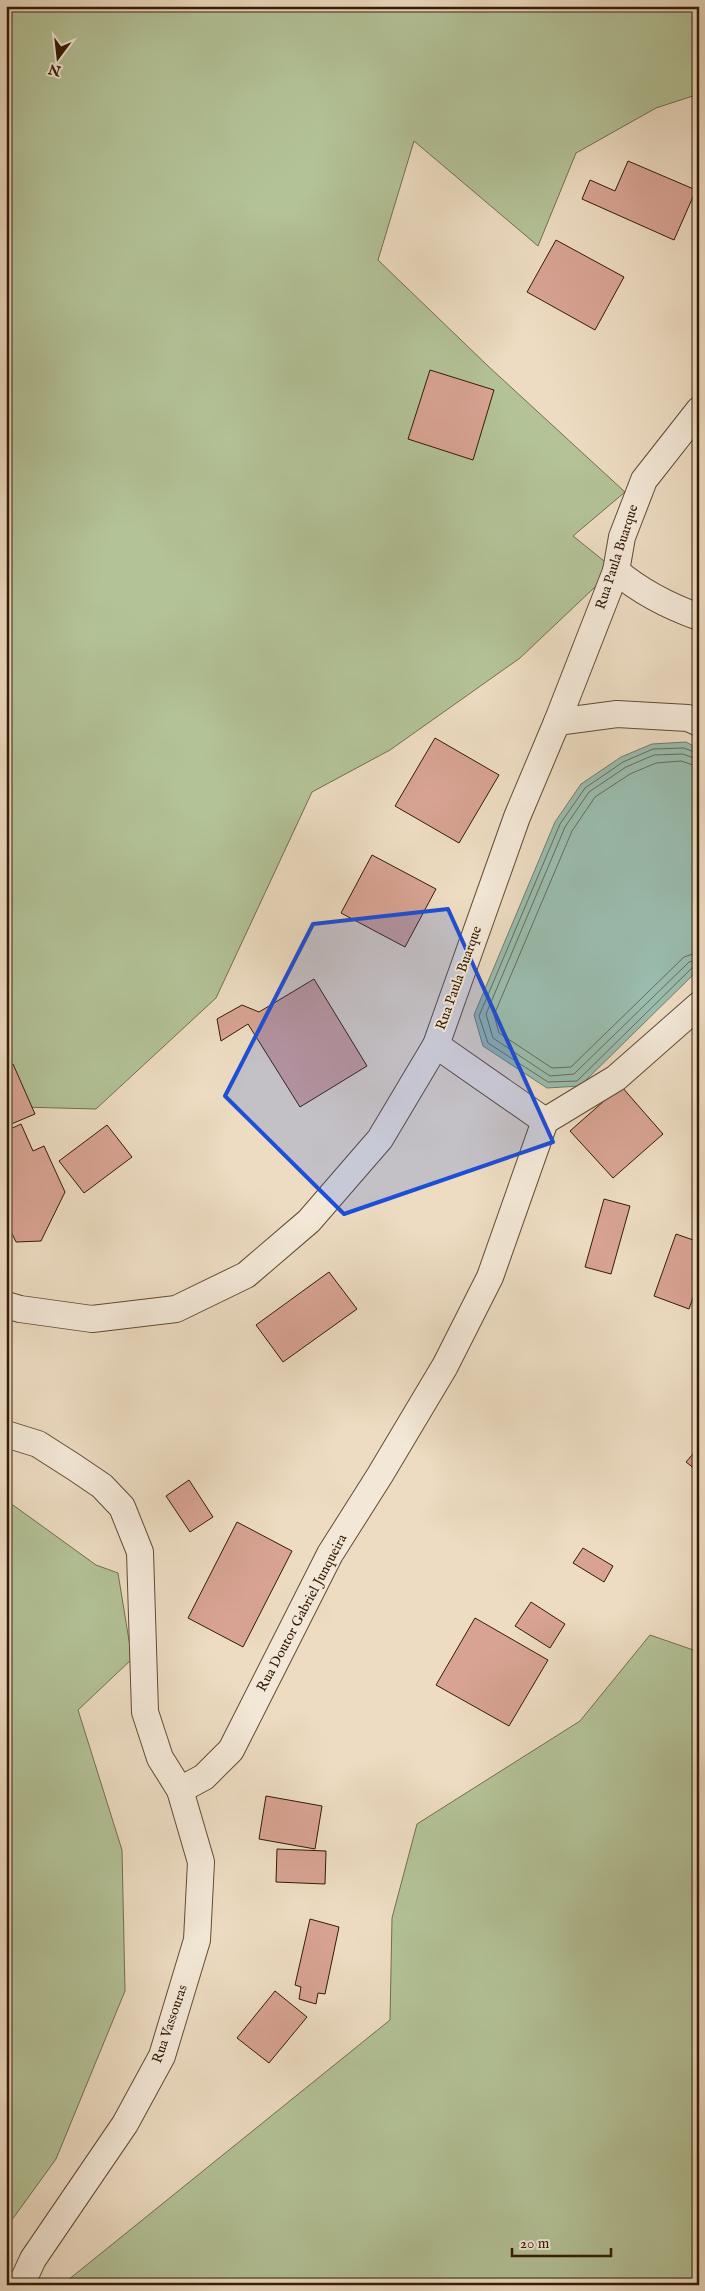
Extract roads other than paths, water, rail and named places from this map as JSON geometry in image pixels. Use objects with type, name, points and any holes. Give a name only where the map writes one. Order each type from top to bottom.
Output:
[{"type":"street","name":"Rua Paula Buarque","points":[[6,1304],[20,1309],[92,1319],[176,1309],[246,1275],[309,1221],[380,1139],[436,1045],[517,817],[557,722],[616,571],[622,537],[644,480],[699,410]]},
{"type":"street","points":[[616,571],[636,588],[677,609],[699,617]]},
{"type":"street","points":[[557,722],[617,714],[688,718],[699,723]]},
{"type":"street","points":[[436,1045],[545,1121],[616,1078],[699,1005]]},
{"type":"street","name":"Rua Doutor Gabriel Junqueira","points":[[180,1790],[204,1777],[231,1750],[330,1554],[445,1366],[490,1277],[545,1121]]},
{"type":"street","points":[[6,1434],[38,1444],[102,1486],[122,1508],[140,1552],[145,1712],[160,1758],[180,1790]]},
{"type":"street","name":"Rua Vassouras","points":[[21,2285],[33,2259],[125,2124],[162,2056],[197,1940],[201,1862],[180,1790]]},
{"type":"water","points":[[686,742],[699,749],[699,969],[580,1086],[547,1088],[483,1046],[474,1015],[555,822],[581,784],[621,757],[652,744]]}]
